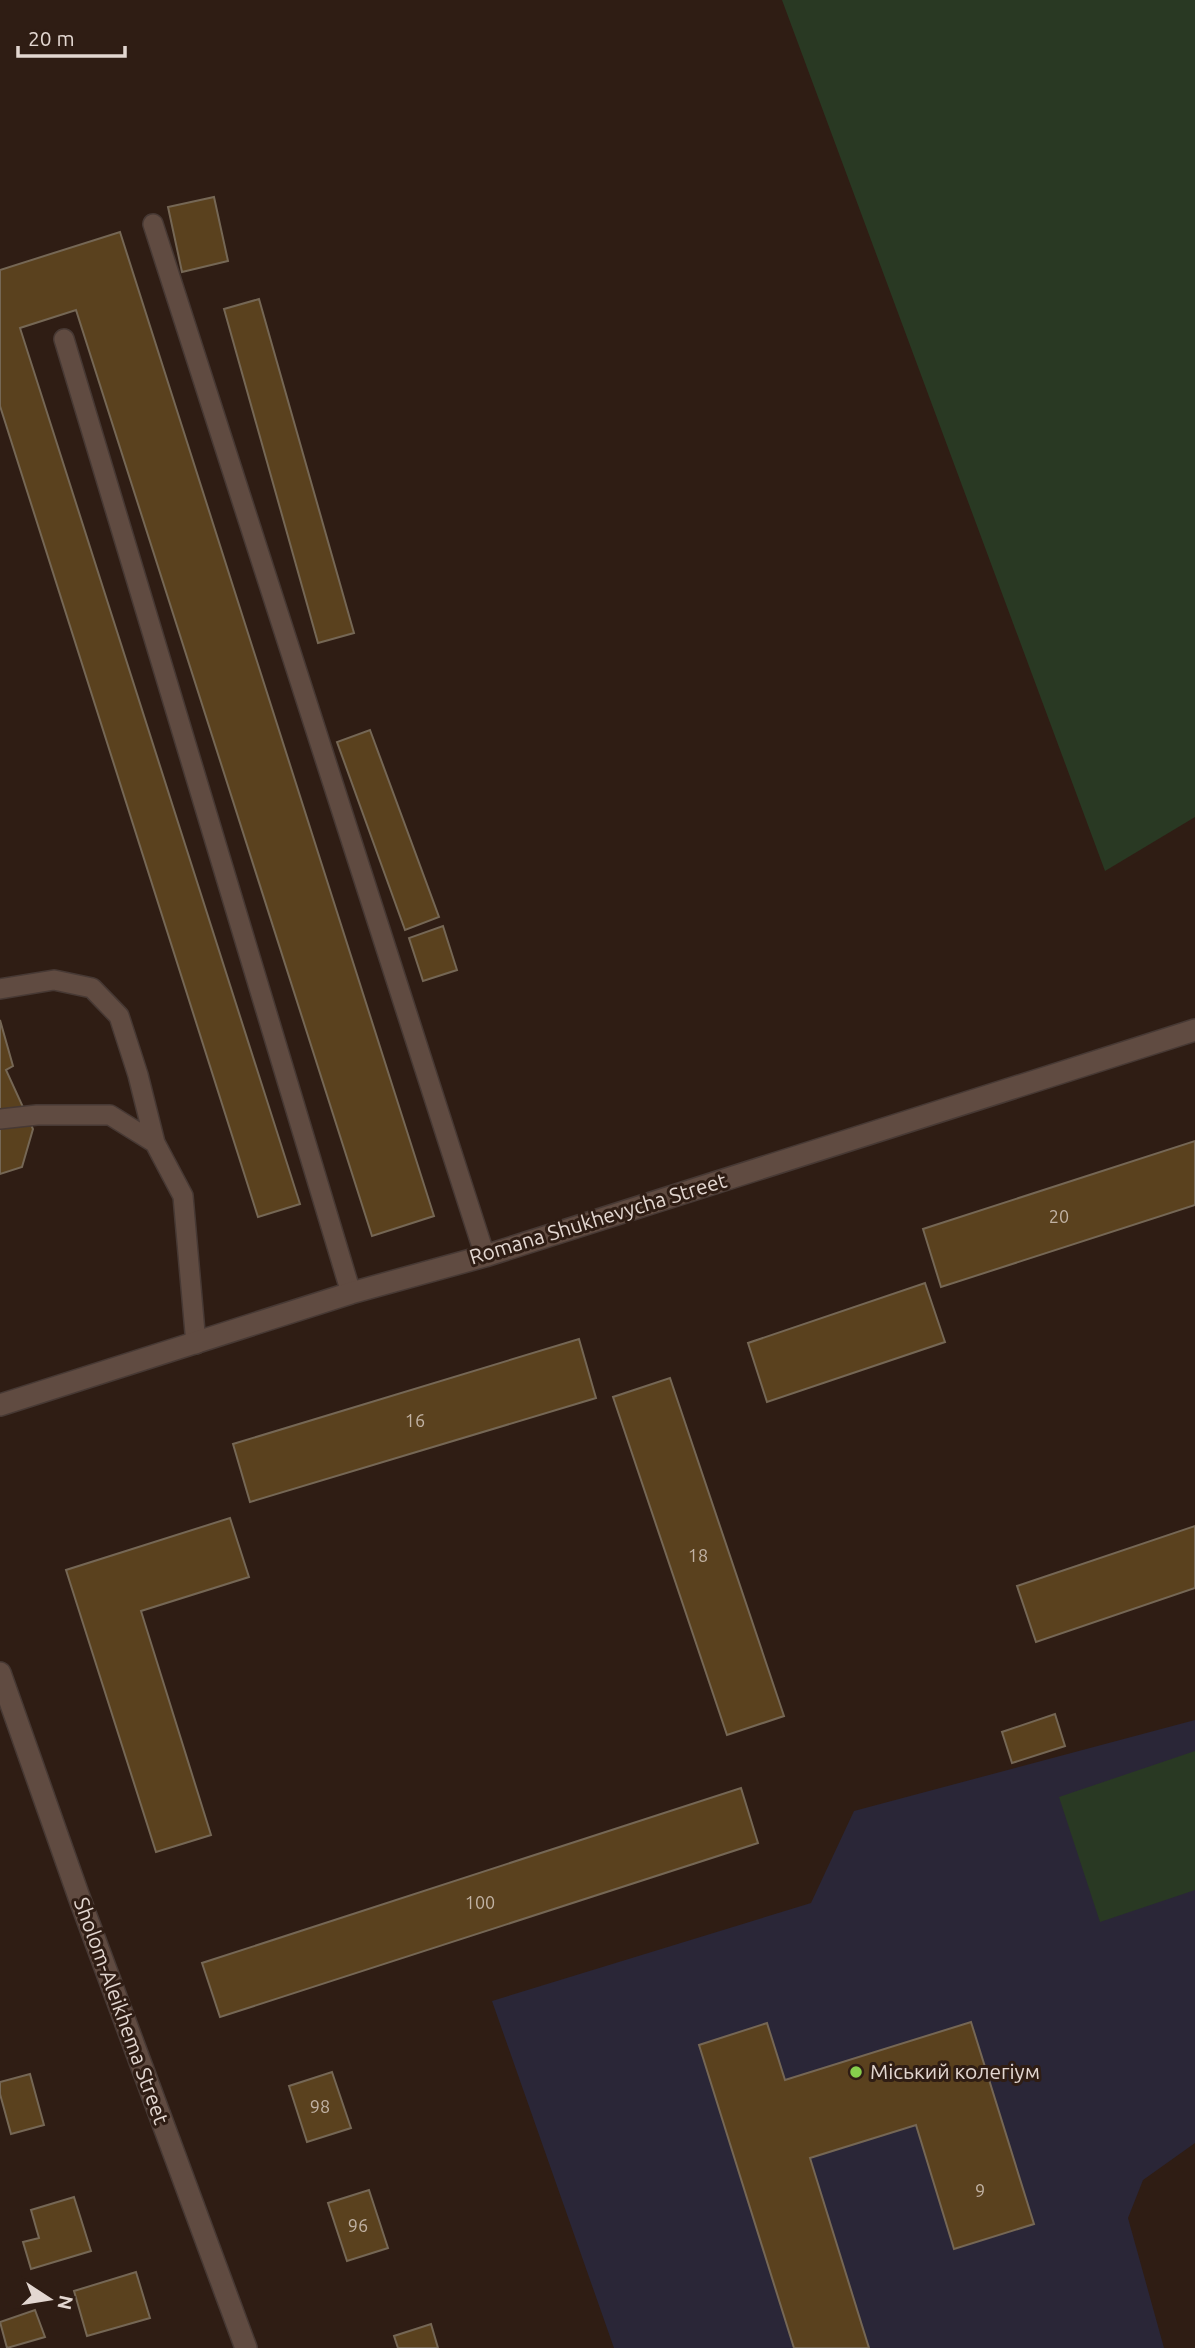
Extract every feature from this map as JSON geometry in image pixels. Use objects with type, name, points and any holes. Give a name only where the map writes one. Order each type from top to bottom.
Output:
[{"type":"street","name":"Romana Shukhevycha Street","points":[[0,1405],[196,1345],[351,1293],[485,1256],[1195,1030]]},
{"type":"street","name":"Sholom-Aleikhema Street","points":[[0,1673],[83,1910],[246,2348]]},
{"type":"lane","points":[[153,223],[485,1256]]},
{"type":"lane","points":[[65,339],[351,1293]]},
{"type":"lane","points":[[0,989],[54,980],[92,988],[119,1016],[138,1074],[155,1143],[183,1196],[196,1345]]},
{"type":"lane","points":[[0,1119],[37,1115],[110,1115],[155,1143]]},
{"type":"shaded area","name":"Міський колегіум","points":[[1195,1720],[1195,2143],[1143,2180],[1128,2218],[1164,2348],[614,2348],[492,2001],[811,1903],[854,1811]]},
{"type":"green space","points":[[782,0],[1195,0],[1195,817],[1105,871]]},
{"type":"green space","points":[[1195,1751],[1195,1890],[1100,1922],[1059,1797]]},
{"type":"building","points":[[214,197],[228,261],[182,272],[168,207]]},
{"type":"building","points":[[120,232],[434,1216],[372,1236],[76,310],[20,328],[300,1204],[258,1217],[0,406],[0,270]]},
{"type":"building","points":[[259,299],[354,633],[318,643],[224,309]]},
{"type":"building","points":[[370,730],[439,917],[405,930],[337,742]]},
{"type":"building","points":[[443,926],[457,970],[423,981],[409,938]]},
{"type":"building","points":[[0,1020],[13,1066],[6,1070],[33,1129],[22,1167],[0,1174]]},
{"type":"building","points":[[1195,1141],[1195,1205],[941,1287],[923,1229]]},
{"type":"building","points":[[925,1283],[945,1342],[767,1402],[748,1343]]},
{"type":"building","points":[[579,1339],[596,1398],[250,1502],[233,1444]]},
{"type":"building","points":[[670,1378],[784,1716],[727,1735],[613,1397]]},
{"type":"building","points":[[230,1518],[249,1577],[141,1611],[211,1835],[156,1852],[66,1570]]},
{"type":"building","points":[[1195,1526],[1195,1588],[1036,1642],[1017,1586]]},
{"type":"building","points":[[1055,1714],[1065,1746],[1012,1763],[1002,1732]]},
{"type":"building","points":[[741,1788],[758,1843],[220,2017],[202,1963]]},
{"type":"building","points":[[971,2022],[1034,2224],[954,2249],[916,2125],[810,2158],[869,2348],[794,2348],[699,2045],[767,2023],[785,2080]]},
{"type":"building","points":[[332,2072],[351,2128],[307,2142],[289,2086]]},
{"type":"building","points":[[30,2074],[44,2125],[11,2134],[0,2094],[0,2082]]},
{"type":"building","points":[[369,2190],[388,2248],[347,2261],[328,2203]]},
{"type":"building","points":[[74,2197],[91,2251],[31,2269],[23,2242],[39,2238],[31,2210]]},
{"type":"building","points":[[136,2272],[150,2318],[87,2336],[74,2291]]},
{"type":"building","points":[[35,2310],[45,2337],[7,2348],[0,2322]]},
{"type":"building","points":[[431,2324],[438,2348],[398,2348],[394,2336]]},
{"type":"place","name":"Міський колегіум","points":[[856,2072]]}]
